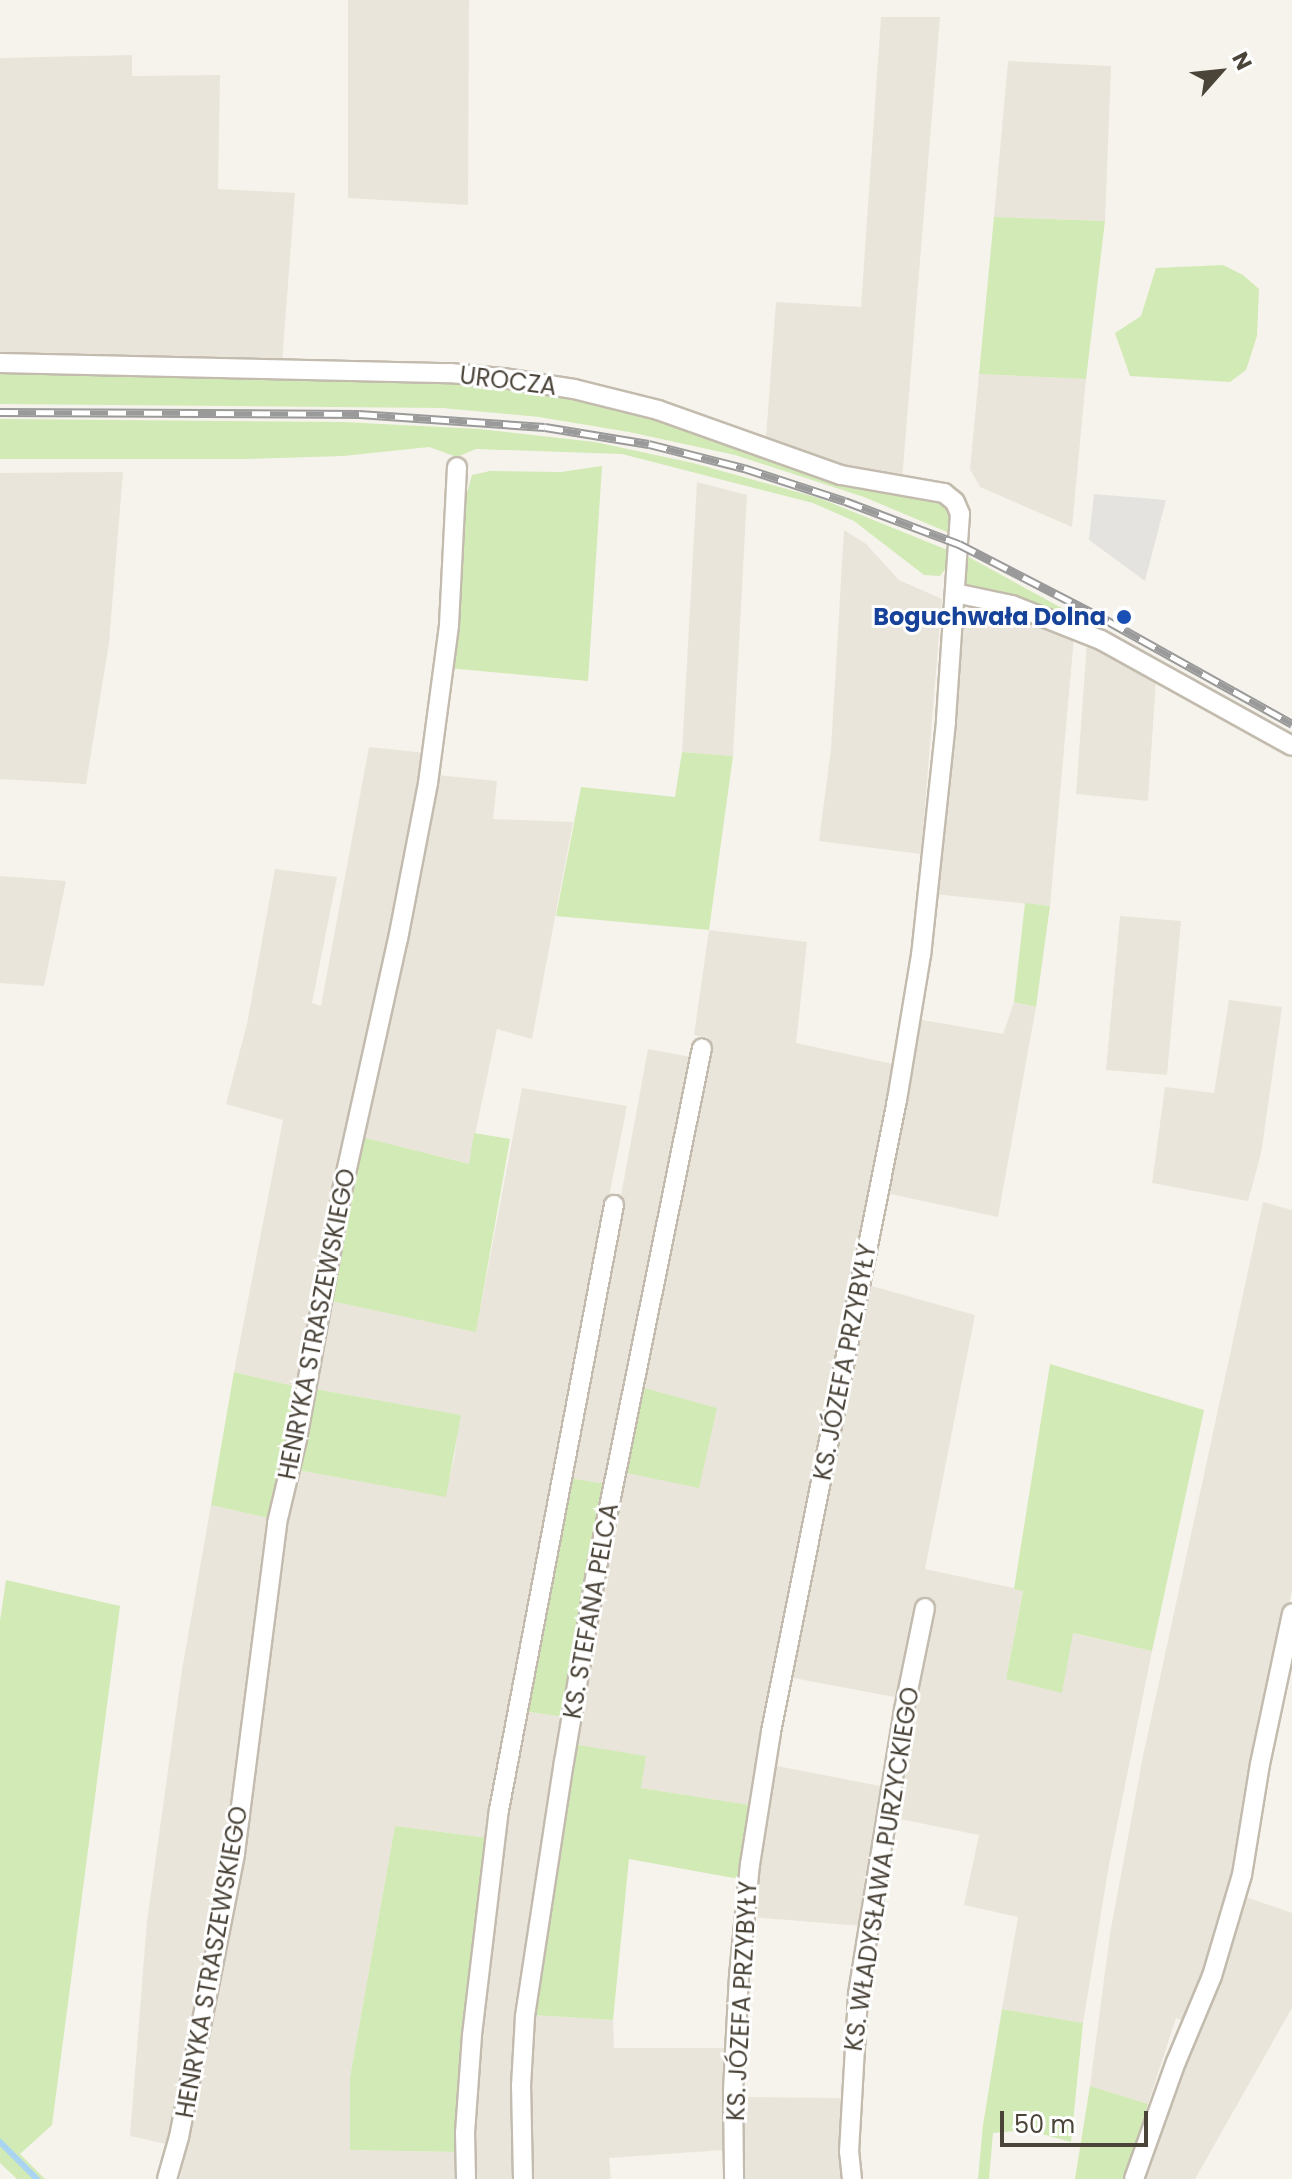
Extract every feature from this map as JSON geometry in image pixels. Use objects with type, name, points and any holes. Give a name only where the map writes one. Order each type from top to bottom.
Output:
[{"type":"street","name":"UROCZA","points":[[0,363],[450,373],[574,389],[672,415],[841,475],[944,493],[955,502],[960,514],[959,544]]},
{"type":"street","name":"HENRYKA STRASZEWSKIEGO","points":[[167,2179],[179,2137],[235,1853],[277,1523],[297,1439],[342,1191],[400,931],[428,783],[449,625],[457,467]]},
{"type":"street","name":"KS. JÓZEFA PRZYBYŁY","points":[[734,2179],[733,2092],[738,1990],[750,1864],[771,1732],[897,1100],[914,999],[946,722],[959,544]]},
{"type":"street","points":[[955,593],[1012,605],[1101,640],[1292,746]]},
{"type":"street","name":"KS. STEFANA PELCA","points":[[523,2179],[521,2086],[525,2016],[562,1777],[598,1562],[702,1048]]},
{"type":"street","points":[[466,2179],[465,2133],[472,2035],[499,1810],[614,1205]]},
{"type":"street","name":"KS. WŁADYSŁAWA PURZYCKIEGO","points":[[852,2179],[849,2152],[858,1994],[904,1710],[925,1608]]},
{"type":"street","points":[[1134,2179],[1176,2062],[1212,1976],[1242,1875],[1260,1764],[1292,1613]]},
{"type":"shaded area","points":[[348,0],[469,0],[468,205],[348,198]]},
{"type":"shaded area","points":[[881,17],[940,17],[902,480],[847,469],[766,437],[776,302],[861,307]]},
{"type":"shaded area","points":[[132,55],[132,76],[220,75],[218,189],[295,193],[282,362],[0,356],[0,58]]},
{"type":"shaded area","points":[[1008,61],[1111,66],[1105,221],[994,217]]},
{"type":"shaded area","points":[[979,374],[1086,379],[1072,527],[980,487],[970,469]]},
{"type":"shaded area","points":[[123,472],[109,643],[86,784],[0,779],[0,473]]},
{"type":"shaded area","points":[[697,482],[747,495],[733,756],[682,752]]},
{"type":"shaded area","points":[[1094,494],[1166,500],[1145,581],[1089,540]]},
{"type":"shaded area","points":[[844,530],[866,544],[899,580],[942,599],[921,854],[819,841],[831,749]]},
{"type":"shaded area","points":[[961,608],[1012,613],[1074,637],[1050,906],[934,894]]},
{"type":"shaded area","points":[[1087,641],[1156,679],[1148,801],[1076,794]]},
{"type":"shaded area","points":[[369,747],[426,753],[406,869],[298,1387],[234,1372],[283,1120],[226,1104],[247,1024],[275,869],[337,877],[312,1003],[321,1006]]},
{"type":"shaded area","points":[[437,775],[497,781],[493,819],[573,822],[532,1039],[497,1029],[469,1164],[358,1136]]},
{"type":"shaded area","points":[[0,876],[66,881],[44,986],[0,983]]},
{"type":"shaded area","points":[[1120,916],[1181,921],[1167,1075],[1106,1070]]},
{"type":"shaded area","points":[[709,930],[807,942],[796,1043],[893,1064],[851,1279],[824,1448],[750,1805],[641,1788],[572,1745],[622,1472],[717,1408],[641,1387],[710,1038],[694,1035]]},
{"type":"shaded area","points":[[1229,1000],[1282,1007],[1261,1154],[1248,1201],[1152,1183],[1165,1087],[1214,1093]]},
{"type":"shaded area","points":[[1014,1002],[1036,1007],[998,1217],[890,1194],[917,1019],[1003,1034]]},
{"type":"shaded area","points":[[648,1049],[691,1057],[607,1484],[569,1478]]},
{"type":"shaded area","points":[[522,1088],[627,1106],[554,1474],[489,1838],[395,1826],[350,2077],[350,2150],[459,2152],[460,2179],[180,2179],[258,1747],[282,1546],[297,1470],[445,1496],[454,1459],[460,1415],[315,1389],[331,1301],[476,1331]]},
{"type":"shaded area","points":[[1263,1202],[1292,1210],[1292,1590],[1223,1921],[1187,2022],[1176,2018],[1148,2104],[1090,2086],[1110,1934],[1143,1756]]},
{"type":"shaded area","points":[[868,1285],[975,1315],[925,1569],[1023,1590],[1006,1679],[1072,1633],[1152,1651],[1109,1865],[1083,2023],[1002,2009],[1018,1917],[964,1905],[979,1835],[890,1817],[900,1698],[788,1677]]},
{"type":"shaded area","points":[[211,1505],[268,1518],[230,1830],[171,2145],[130,2136],[147,1921],[182,1670]]},
{"type":"shaded area","points":[[523,1711],[564,1717],[515,2179],[473,2179],[471,2152],[490,1904]]},
{"type":"shaded area","points":[[772,1765],[885,1787],[863,1926],[750,1917]]},
{"type":"shaded area","points":[[1243,1896],[1292,1913],[1292,2008],[1195,2179],[1141,2179]]},
{"type":"shaded area","points":[[533,2015],[613,2020],[614,2048],[725,2048],[723,2150],[609,2158],[611,2179],[528,2179],[527,2087]]},
{"type":"shaded area","points":[[740,2097],[848,2098],[847,2179],[742,2179]]},
{"type":"green space","points":[[994,217],[1105,221],[1086,379],[979,374]]},
{"type":"green space","points":[[1223,265],[1243,275],[1259,289],[1257,336],[1246,370],[1230,382],[1130,376],[1115,333],[1141,316],[1156,268]]},
{"type":"green space","points":[[0,368],[437,378],[590,398],[939,501],[955,519],[952,534],[864,497],[735,455],[629,432],[539,417],[442,408],[0,404]]},
{"type":"green space","points":[[0,419],[343,422],[479,429],[595,442],[693,463],[819,498],[950,551],[949,564],[940,576],[924,575],[854,521],[813,503],[622,454],[476,449],[457,457],[429,447],[343,456],[246,459],[0,459]]},
{"type":"green space","points":[[602,466],[588,681],[448,668],[466,496],[472,475],[490,471],[561,472]]},
{"type":"green space","points":[[965,555],[1292,734],[1292,743],[1101,632],[1048,609],[975,593],[962,585]]},
{"type":"green space","points":[[682,752],[733,756],[709,930],[556,916],[581,787],[675,797]]},
{"type":"green space","points":[[1025,903],[1050,906],[1036,1007],[1014,1002]]},
{"type":"green space","points":[[474,1133],[510,1139],[476,1332],[331,1301],[358,1136],[469,1164]]},
{"type":"green space","points":[[1050,1364],[1204,1410],[1152,1651],[1073,1633],[1062,1693],[1006,1679],[1023,1591],[1014,1589]]},
{"type":"green space","points":[[234,1372],[298,1387],[268,1518],[211,1505]]},
{"type":"green space","points":[[641,1387],[717,1408],[699,1488],[622,1472]]},
{"type":"green space","points":[[315,1389],[461,1415],[446,1497],[297,1470]]},
{"type":"green space","points":[[569,1478],[607,1484],[564,1717],[523,1711]]},
{"type":"green space","points":[[6,1580],[120,1606],[52,2125],[20,2154],[45,2179],[17,2179],[0,2163],[0,1621]]},
{"type":"green space","points":[[572,1744],[646,1756],[641,1788],[750,1805],[739,1879],[629,1859],[613,2020],[533,2015]]},
{"type":"green space","points":[[395,1826],[489,1838],[459,2152],[350,2150],[350,2077]]},
{"type":"green space","points":[[1002,2009],[1083,2023],[1071,2142],[1027,2130],[993,2133],[989,2179],[978,2179],[983,2125]]},
{"type":"green space","points":[[1090,2086],[1148,2104],[1125,2179],[1075,2179]]},
{"type":"waterway","points":[[0,2142],[37,2179]]},
{"type":"railway","points":[[0,412],[359,414],[545,427],[649,444],[744,468],[845,501],[959,544],[1108,621],[1292,724]]},
{"type":"place","name":"Boguchwała Dolna","points":[[1124,617]]}]
